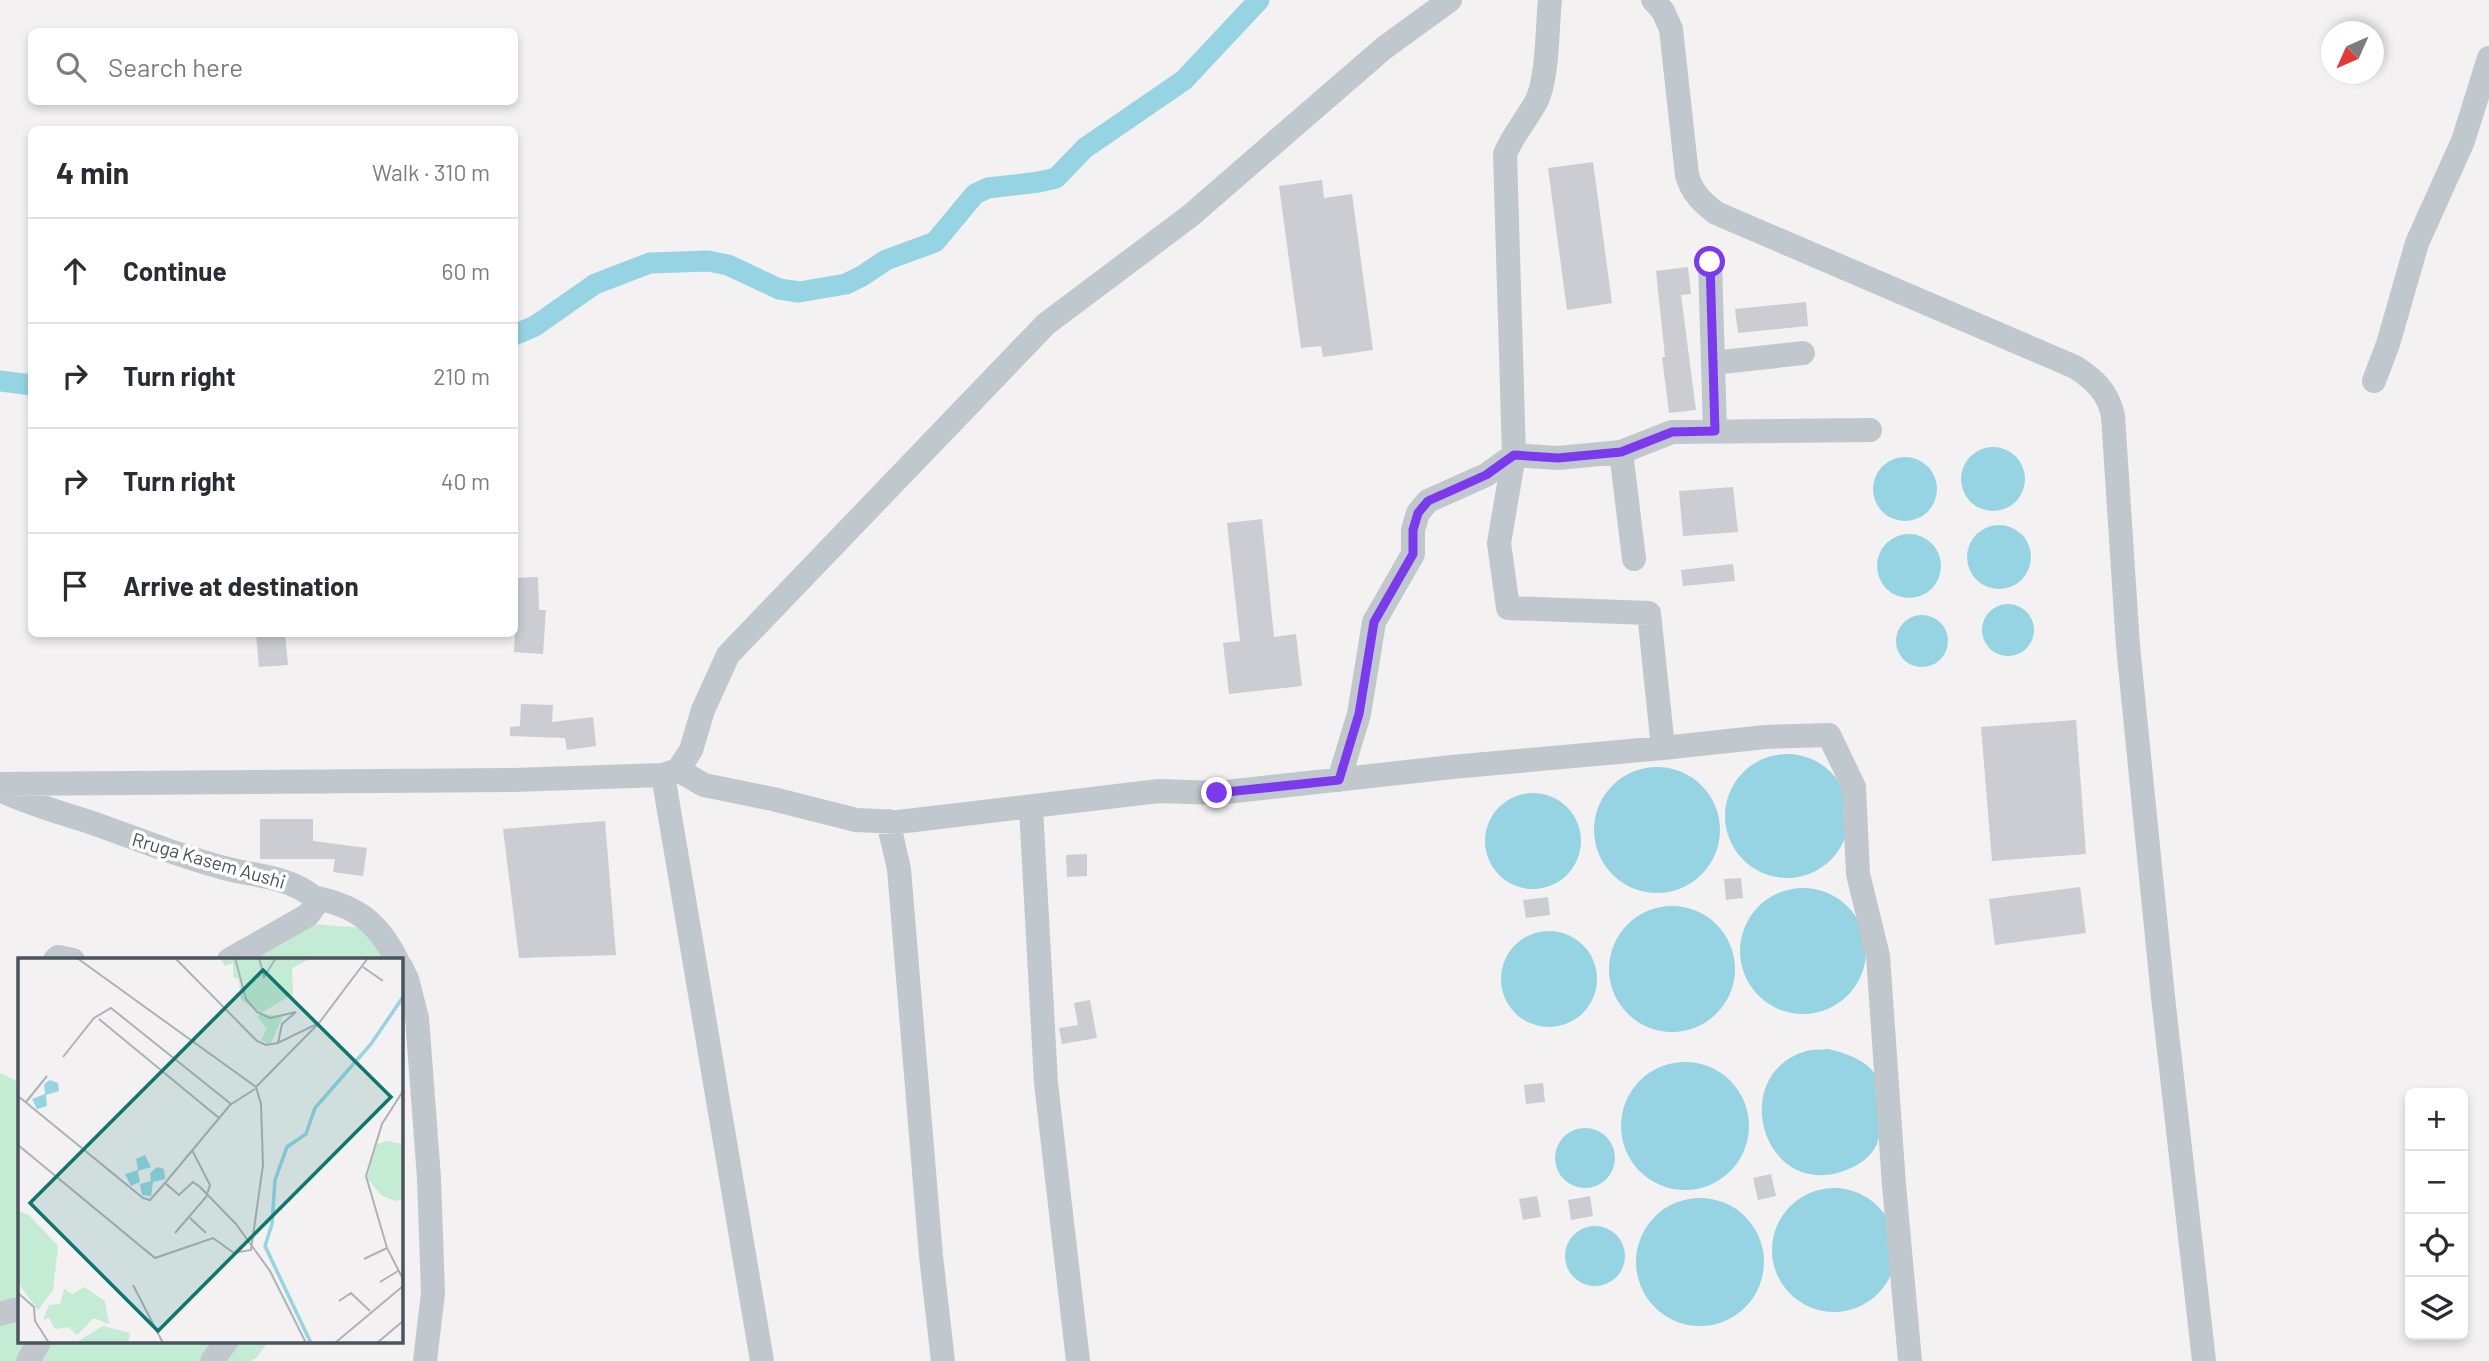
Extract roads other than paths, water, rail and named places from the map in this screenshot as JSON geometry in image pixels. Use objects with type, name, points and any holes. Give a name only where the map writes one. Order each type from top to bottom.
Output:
[{"type":"street","points":[[670,772],[691,750],[703,710],[728,655],[1046,324],[1190,216],[1384,48],[1450,0]]},
{"type":"street","points":[[1550,0],[1542,85],[1536,102],[1513,135],[1505,154],[1514,455],[1499,542],[1508,608],[1649,613],[1663,748]]},
{"type":"street","points":[[1653,0],[1663,11],[1671,29],[1686,175],[1691,188],[1701,201],[1716,213],[2076,367],[2101,387],[2110,402],[2130,659],[2163,997],[2204,1361]]},
{"type":"street","points":[[2374,382],[2388,344],[2417,243],[2463,141],[2489,58]]},
{"type":"street","points":[[1710,262],[1715,431]]},
{"type":"street","points":[[1713,363],[1803,353]]},
{"type":"street","points":[[1339,780],[1359,714],[1374,622],[1413,554],[1413,530],[1418,513],[1428,501],[1486,475],[1514,455],[1558,458],[1621,452],[1672,432],[1870,430]]},
{"type":"street","points":[[1621,452],[1634,559]]},
{"type":"street","points":[[0,783],[499,780],[670,772],[704,785],[856,820],[888,821],[1031,808],[1159,791],[1217,793],[1765,737],[1829,735],[1854,787],[1857,874],[1878,956],[1910,1361]]},
{"type":"street","points":[[670,772],[762,1361]]},
{"type":"street","name":"Rruga Kasem Aushi","points":[[0,790],[28,804],[100,826],[160,850],[228,870],[289,883],[313,897],[352,908],[368,920],[389,944],[396,958]]},
{"type":"street","points":[[1031,808],[1046,1083],[1078,1361]]},
{"type":"street","points":[[888,821],[898,869],[943,1361]]},
{"type":"street","points":[[233,958],[308,915],[314,907],[313,897]]},
{"type":"street","points":[[402,969],[416,1018],[429,1178],[433,1293],[425,1361]]},
{"type":"street","points":[[0,1314],[18,1311]]},
{"type":"street","points":[[28,1361],[38,1344]]},
{"type":"street","points":[[212,1361],[225,1344]]},
{"type":"water","points":[[1993,447],[2011,453],[2019,461],[2025,479],[2019,497],[2011,505],[1993,511],[1975,505],[1967,497],[1961,479],[1967,461],[1975,453]]},
{"type":"water","points":[[1905,457],[1923,463],[1931,471],[1937,489],[1931,507],[1923,515],[1905,521],[1887,515],[1879,507],[1873,489],[1879,471],[1887,463]]},
{"type":"water","points":[[1999,525],[2017,531],[2025,539],[2031,557],[2025,575],[2017,583],[1999,589],[1981,583],[1973,575],[1967,557],[1973,539],[1981,531]]},
{"type":"water","points":[[1909,534],[1927,540],[1935,548],[1941,566],[1935,584],[1927,592],[1909,598],[1891,592],[1883,584],[1877,566],[1883,548],[1891,540]]},
{"type":"water","points":[[2008,604],[2027,611],[2034,630],[2027,649],[2008,656],[1989,649],[1982,630],[1989,611]]},
{"type":"water","points":[[1922,615],[1941,622],[1948,641],[1941,660],[1922,667],[1903,660],[1896,641],[1903,622]]},
{"type":"water","points":[[1787,754],[1811,759],[1831,772],[1844,792],[1849,816],[1844,840],[1831,860],[1811,873],[1787,878],[1763,873],[1743,860],[1730,840],[1725,816],[1730,792],[1743,772],[1763,759]]},
{"type":"water","points":[[1657,767],[1681,772],[1701,786],[1715,806],[1720,830],[1715,854],[1701,874],[1681,888],[1657,893],[1633,888],[1613,874],[1599,854],[1594,830],[1599,806],[1613,786],[1633,772]]},
{"type":"water","points":[[1533,793],[1551,797],[1567,807],[1577,823],[1581,841],[1577,859],[1567,875],[1551,885],[1533,889],[1515,885],[1499,875],[1489,859],[1485,841],[1489,823],[1499,807],[1515,797]]},
{"type":"water","points":[[1803,888],[1827,893],[1847,907],[1861,927],[1866,951],[1861,975],[1847,995],[1827,1009],[1803,1014],[1779,1009],[1759,995],[1745,975],[1740,951],[1745,927],[1759,907],[1779,893]]},
{"type":"water","points":[[1672,906],[1696,911],[1716,925],[1730,945],[1735,969],[1730,993],[1716,1013],[1696,1027],[1672,1032],[1648,1027],[1628,1013],[1614,993],[1609,969],[1614,945],[1628,925],[1648,911]]},
{"type":"water","points":[[1549,931],[1567,935],[1583,945],[1593,961],[1597,979],[1593,997],[1583,1013],[1567,1023],[1549,1027],[1531,1023],[1515,1013],[1505,997],[1501,979],[1505,961],[1515,945],[1531,935]]},
{"type":"water","points":[[1828,1049],[1858,1060],[1876,1076],[1880,1091],[1879,1135],[1873,1151],[1857,1165],[1837,1173],[1811,1174],[1789,1166],[1773,1149],[1764,1128],[1762,1105],[1768,1083],[1782,1064],[1806,1051]]},
{"type":"water","points":[[1685,1062],[1709,1067],[1730,1081],[1744,1102],[1749,1126],[1744,1150],[1730,1171],[1709,1185],[1685,1190],[1661,1185],[1640,1171],[1626,1150],[1621,1126],[1626,1102],[1640,1081],[1661,1067]]},
{"type":"water","points":[[1579,1128],[1591,1128],[1610,1141],[1615,1158],[1613,1170],[1602,1183],[1591,1188],[1579,1188],[1560,1175],[1555,1164],[1555,1152],[1568,1133]]},
{"type":"water","points":[[1834,1188],[1858,1193],[1878,1206],[1891,1226],[1896,1250],[1891,1274],[1878,1294],[1858,1307],[1834,1312],[1810,1307],[1790,1294],[1777,1274],[1772,1250],[1777,1226],[1790,1206],[1810,1193]]},
{"type":"water","points":[[1700,1198],[1725,1203],[1745,1217],[1759,1237],[1764,1262],[1759,1287],[1745,1307],[1725,1321],[1700,1326],[1675,1321],[1655,1307],[1641,1287],[1636,1262],[1641,1237],[1655,1217],[1675,1203]]},
{"type":"water","points":[[1589,1226],[1601,1226],[1620,1239],[1625,1256],[1623,1268],[1612,1281],[1601,1286],[1589,1286],[1570,1273],[1565,1262],[1565,1250],[1578,1231]]},
{"type":"waterway","points":[[518,333],[535,326],[595,284],[650,263],[708,261],[728,265],[779,289],[799,292],[846,284],[886,260],[935,242],[975,194],[988,188],[1056,178],[1085,148],[1184,80],[1259,0]]},
{"type":"waterway","points":[[0,381],[28,384]]}]
